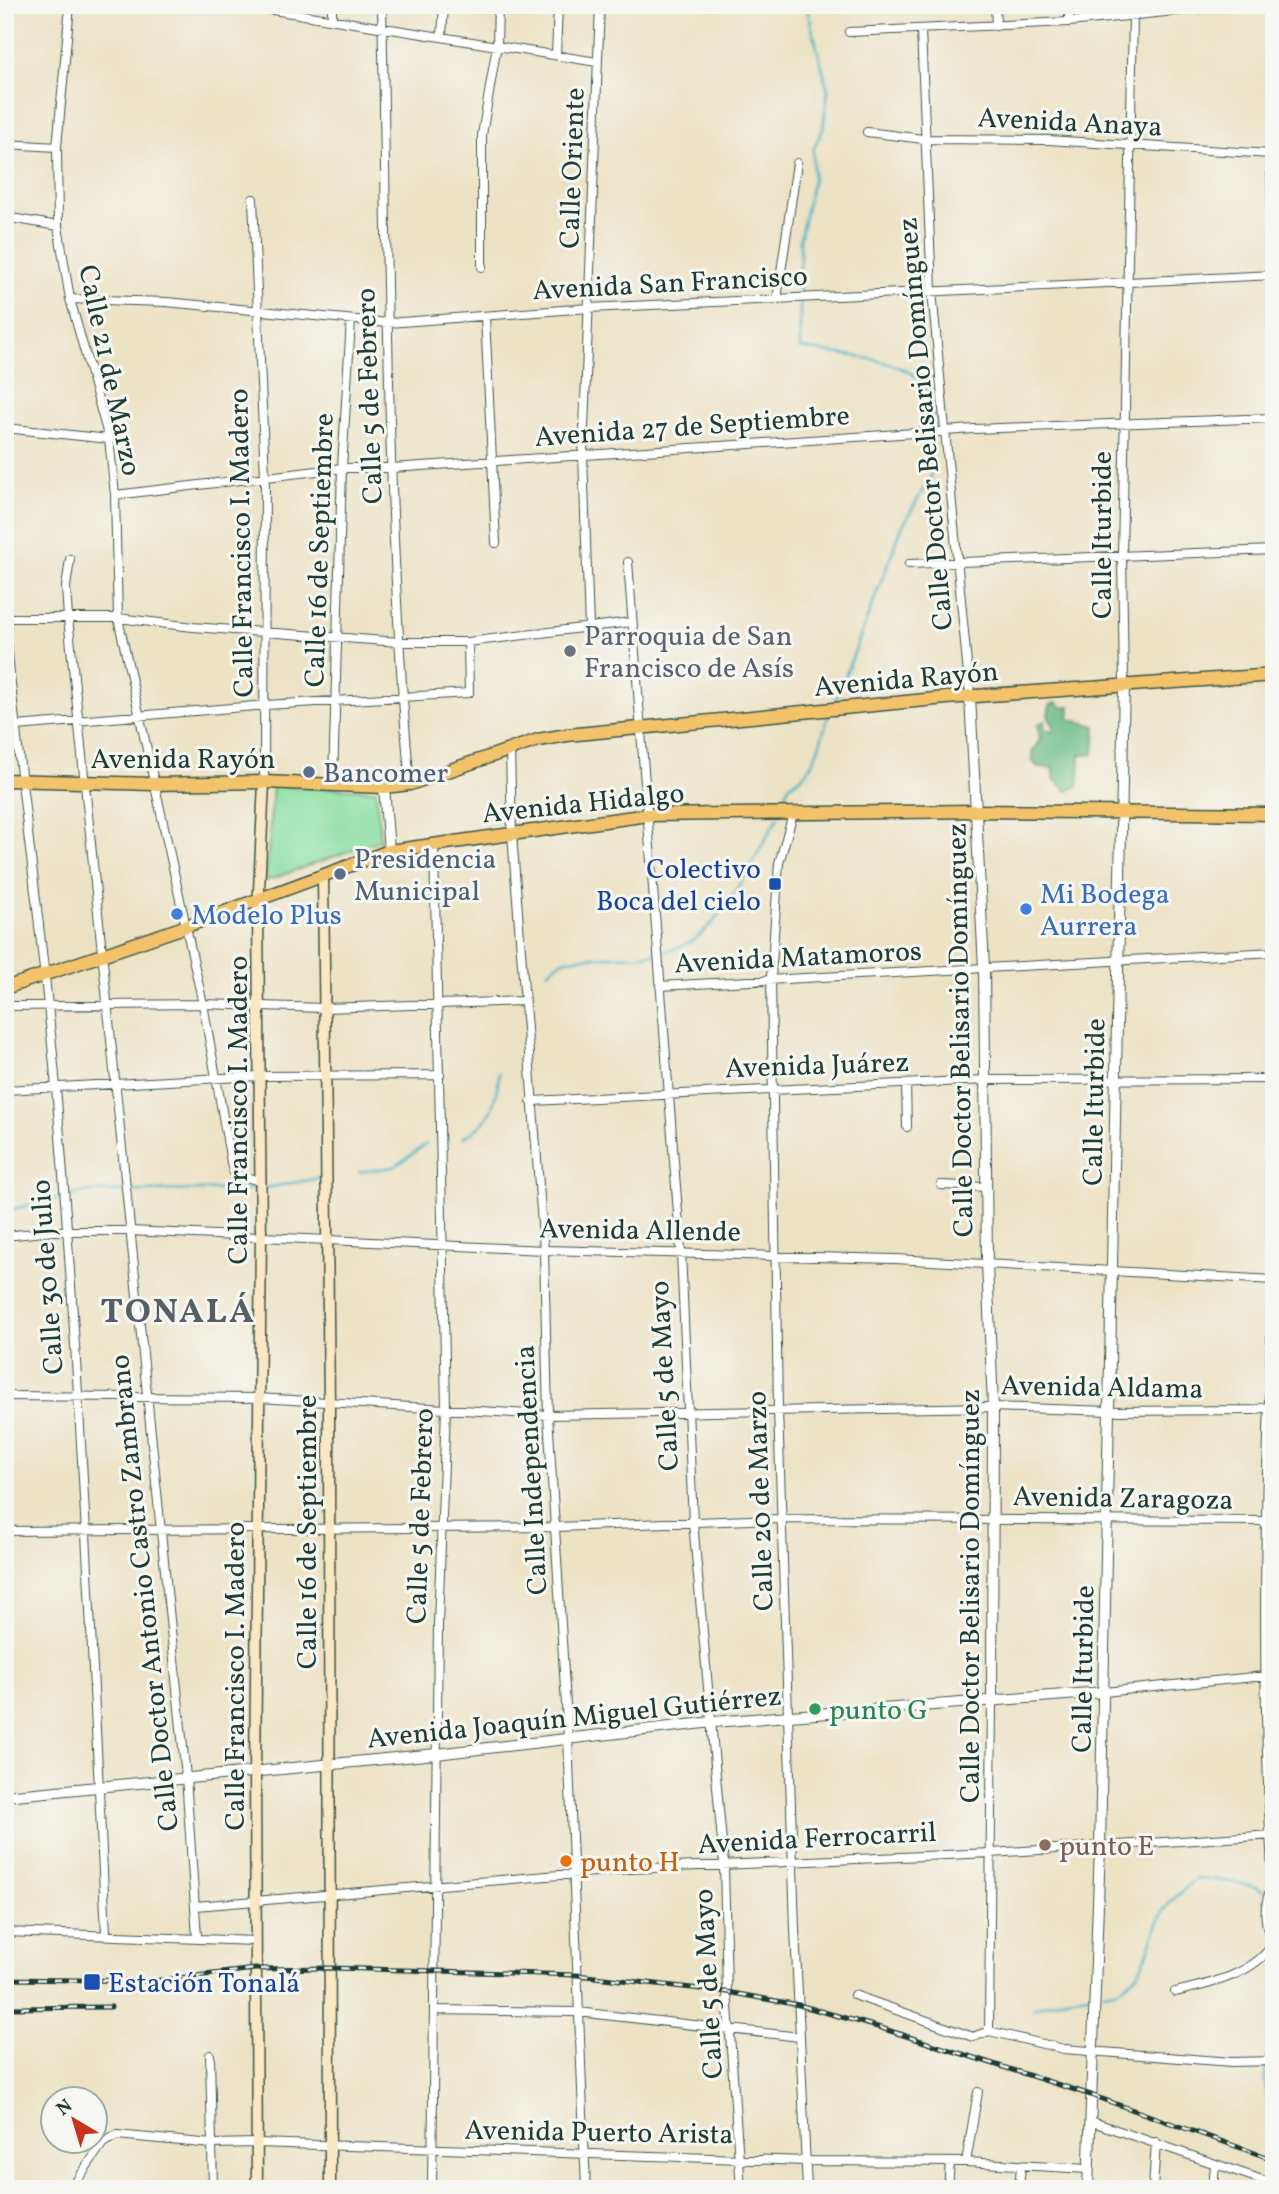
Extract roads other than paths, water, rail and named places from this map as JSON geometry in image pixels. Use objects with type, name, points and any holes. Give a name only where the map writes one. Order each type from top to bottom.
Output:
[{"type":"main road","name":"Avenida Rayón","points":[[5,780],[154,784],[333,783],[384,787],[410,785],[510,749],[567,735],[642,730],[970,696],[1274,675]]},
{"type":"main road","name":"Calle Francisco I. Madero","points":[[257,2189],[255,1771],[261,1238],[259,900],[264,782]]},
{"type":"main road","name":"Avenida Hidalgo","points":[[5,988],[187,926],[389,852],[648,815],[976,811],[1274,814]]},
{"type":"main road","name":"Calle 16 de Septiembre","points":[[323,876],[329,1403],[327,1528],[331,2189]]},
{"type":"street","name":"Calle 21 de Marzo","points":[[70,5],[57,147],[58,226],[70,299],[108,439],[114,495],[118,618],[154,784]]},
{"type":"street","points":[[241,5],[268,6],[597,62]]},
{"type":"street","points":[[332,5],[332,19]]},
{"type":"street","name":"Calle 5 de Febrero","points":[[382,5],[392,468],[402,697],[410,785]]},
{"type":"street","points":[[443,36],[444,5]]},
{"type":"street","points":[[482,267],[482,135],[497,45],[498,5]]},
{"type":"street","points":[[556,55],[558,5]]},
{"type":"street","name":"Calle Oriente","points":[[589,627],[583,455],[600,5]]},
{"type":"street","points":[[995,5],[996,26]]},
{"type":"street","points":[[1069,5],[1069,22]]},
{"type":"street","points":[[849,32],[1069,22],[1233,5]]},
{"type":"street","name":"Calle Iturbide","points":[[1087,2189],[1094,2051],[1110,1411],[1124,684],[1122,555],[1133,16]]},
{"type":"street","name":"Calle Doctor Belisario Domínguez","points":[[921,30],[923,139],[932,291],[970,696],[984,968],[987,1264],[993,1406],[990,1518],[992,1699],[989,2031]]},
{"type":"street","points":[[1274,122],[1271,154],[1274,328]]},
{"type":"street","name":"Avenida Anaya","points":[[867,132],[923,139],[989,138],[1271,154]]},
{"type":"street","points":[[5,144],[57,147]]},
{"type":"street","points":[[777,299],[797,163]]},
{"type":"street","name":"Calle Francisco I. Madero","points":[[253,199],[265,476],[262,631],[266,705],[264,782]]},
{"type":"street","points":[[5,218],[58,226]]},
{"type":"street","name":"Avenida San Francisco","points":[[70,299],[166,302],[388,323],[589,308],[1273,275]]},
{"type":"street","points":[[485,316],[496,543]]},
{"type":"street","name":"Calle 16 de Septiembre","points":[[333,783],[342,468],[351,320]]},
{"type":"street","name":"Avenida 27 de Septiembre","points":[[114,495],[342,468],[392,468],[946,431],[1274,418]]},
{"type":"street","points":[[5,428],[108,439]]},
{"type":"street","points":[[909,564],[1274,550]]},
{"type":"street","name":"Calle Doctor Antonio Castro Zambrano","points":[[70,559],[66,587],[68,618],[186,1777],[197,1937]]},
{"type":"street","name":"Calle 5 de Mayo","points":[[628,562],[681,1252],[693,1522],[724,1864],[741,2189]]},
{"type":"street","points":[[5,619],[118,618],[193,627],[399,642],[468,642],[631,622]]},
{"type":"street","name":"Calle 30 de Julio","points":[[5,619],[10,726],[21,780],[56,1089],[64,1190],[106,1933]]},
{"type":"street","points":[[10,726],[335,700],[469,693],[468,642]]},
{"type":"street","name":"Calle Independencia","points":[[510,749],[512,834],[544,1250],[548,1415],[568,1737],[571,1876],[586,2189]]},
{"type":"street","points":[[154,784],[203,1003],[234,1175],[259,1184]]},
{"type":"street","points":[[384,787],[389,852]]},
{"type":"street","name":"Calle 20 de Marzo","points":[[791,814],[779,863],[771,978],[772,1089],[778,1409],[807,2189]]},
{"type":"street","name":"Calle 5 de Febrero","points":[[432,2189],[436,1754],[446,1408],[434,845]]},
{"type":"street","name":"Avenida Matamoros","points":[[660,986],[1274,953]]},
{"type":"street","points":[[5,1006],[203,1003],[325,1008],[524,1001]]},
{"type":"street","points":[[5,1090],[56,1089],[116,1082],[217,1077],[440,1075]]},
{"type":"street","name":"Avenida Juárez","points":[[531,1101],[668,1092],[986,1080],[1274,1079]]},
{"type":"street","points":[[906,1084],[907,1127]]},
{"type":"street","points":[[941,1185],[986,1187]]},
{"type":"street","name":"Avenida Allende","points":[[5,1237],[66,1231],[130,1231],[544,1250],[681,1252],[987,1264],[1274,1280]]},
{"type":"street","points":[[1175,1992],[1225,1978],[1264,1959],[1273,1944],[1266,1927],[1264,1909],[1273,1885],[1263,1676],[1274,1272]]},
{"type":"street","name":"Avenida Aldama","points":[[5,1396],[258,1398],[548,1415],[993,1406],[1110,1411],[1254,1410],[1271,1405]]},
{"type":"street","name":"Avenida Zaragoza","points":[[5,1531],[555,1527],[782,1519],[1107,1518],[1269,1521]]},
{"type":"street","name":"Avenida Joaquín Miguel Gutiérrez","points":[[5,1796],[436,1754],[713,1722],[1104,1692],[1274,1675]]},
{"type":"street","name":"Avenida Ferrocarril","points":[[196,1906],[256,1899],[724,1864],[991,1853],[1272,1835]]},
{"type":"street","points":[[5,1932],[106,1933],[255,1941]]},
{"type":"street","points":[[854,1995],[973,2038],[989,2031],[1054,2047],[1272,2061]]},
{"type":"street","points":[[434,2010],[578,2012],[800,2038]]},
{"type":"street","points":[[210,2055],[213,2189]]},
{"type":"street","points":[[966,2162],[978,2092]]},
{"type":"street","points":[[1090,2121],[1156,2142],[1273,2186]]},
{"type":"street","name":"Avenida Puerto Arista","points":[[71,2189],[109,2137],[117,2135],[212,2144],[257,2143],[806,2161],[966,2162],[1088,2169]]},
{"type":"street","points":[[1153,2189],[1156,2142]]},
{"type":"street","points":[[948,2189],[950,2162]]},
{"type":"street","points":[[1213,2189],[1215,2164]]},
{"type":"street","points":[[1019,2189],[1021,2165]]},
{"type":"waterway","points":[[806,5],[828,90],[823,129],[813,150],[813,179],[800,238],[800,348],[884,362],[914,375],[924,385],[930,400],[935,428]]},
{"type":"waterway","points":[[834,705],[902,527],[930,478],[933,443]]},
{"type":"waterway","points":[[782,808],[790,785],[805,774],[812,762],[829,715]]},
{"type":"waterway","points":[[548,972],[565,960],[646,955],[677,948],[692,941],[704,932],[728,902],[778,817]]},
{"type":"waterway","points":[[462,1138],[480,1126],[491,1111],[499,1073]]},
{"type":"waterway","points":[[359,1172],[394,1167],[426,1144]]},
{"type":"waterway","points":[[265,1188],[320,1178]]},
{"type":"waterway","points":[[5,1211],[86,1192],[258,1189]]},
{"type":"waterway","points":[[1104,1993],[1118,1989],[1137,1974],[1165,1909],[1196,1878],[1246,1885],[1274,1896]]},
{"type":"waterway","points":[[1033,2009],[1065,1998],[1090,1995]]},
{"type":"waterway","points":[[1274,2043],[1270,2049],[1265,2076],[1267,2095],[1274,2108]]},
{"type":"railway","points":[[5,1979],[153,1981],[255,1969],[331,1968],[577,1975],[727,1992],[799,2005],[881,2028],[1091,2095],[1269,2158]]},
{"type":"railway","points":[[5,2008],[111,2007]]},
{"type":"place","name":"Parroquia de San Francisco de Asís","points":[[570,651]]},
{"type":"place","name":"Bancomer","points":[[309,772]]},
{"type":"place","name":"Presidencia Municipal","points":[[340,874]]},
{"type":"place","name":"Colectivo Boca del cielo","points":[[775,884]]},
{"type":"place","name":"Mi Bodega Aurrera","points":[[1026,909]]},
{"type":"place","name":"Modelo Plus","points":[[177,914]]},
{"type":"place","name":"punto G","points":[[815,1709]]},
{"type":"place","name":"punto E","points":[[1045,1845]]},
{"type":"place","name":"punto H","points":[[566,1861]]},
{"type":"place","name":"Estación Tonalá","points":[[92,1982]]},
{"type":"district","name":"TONALÁ","points":[[178,1310]]}]
